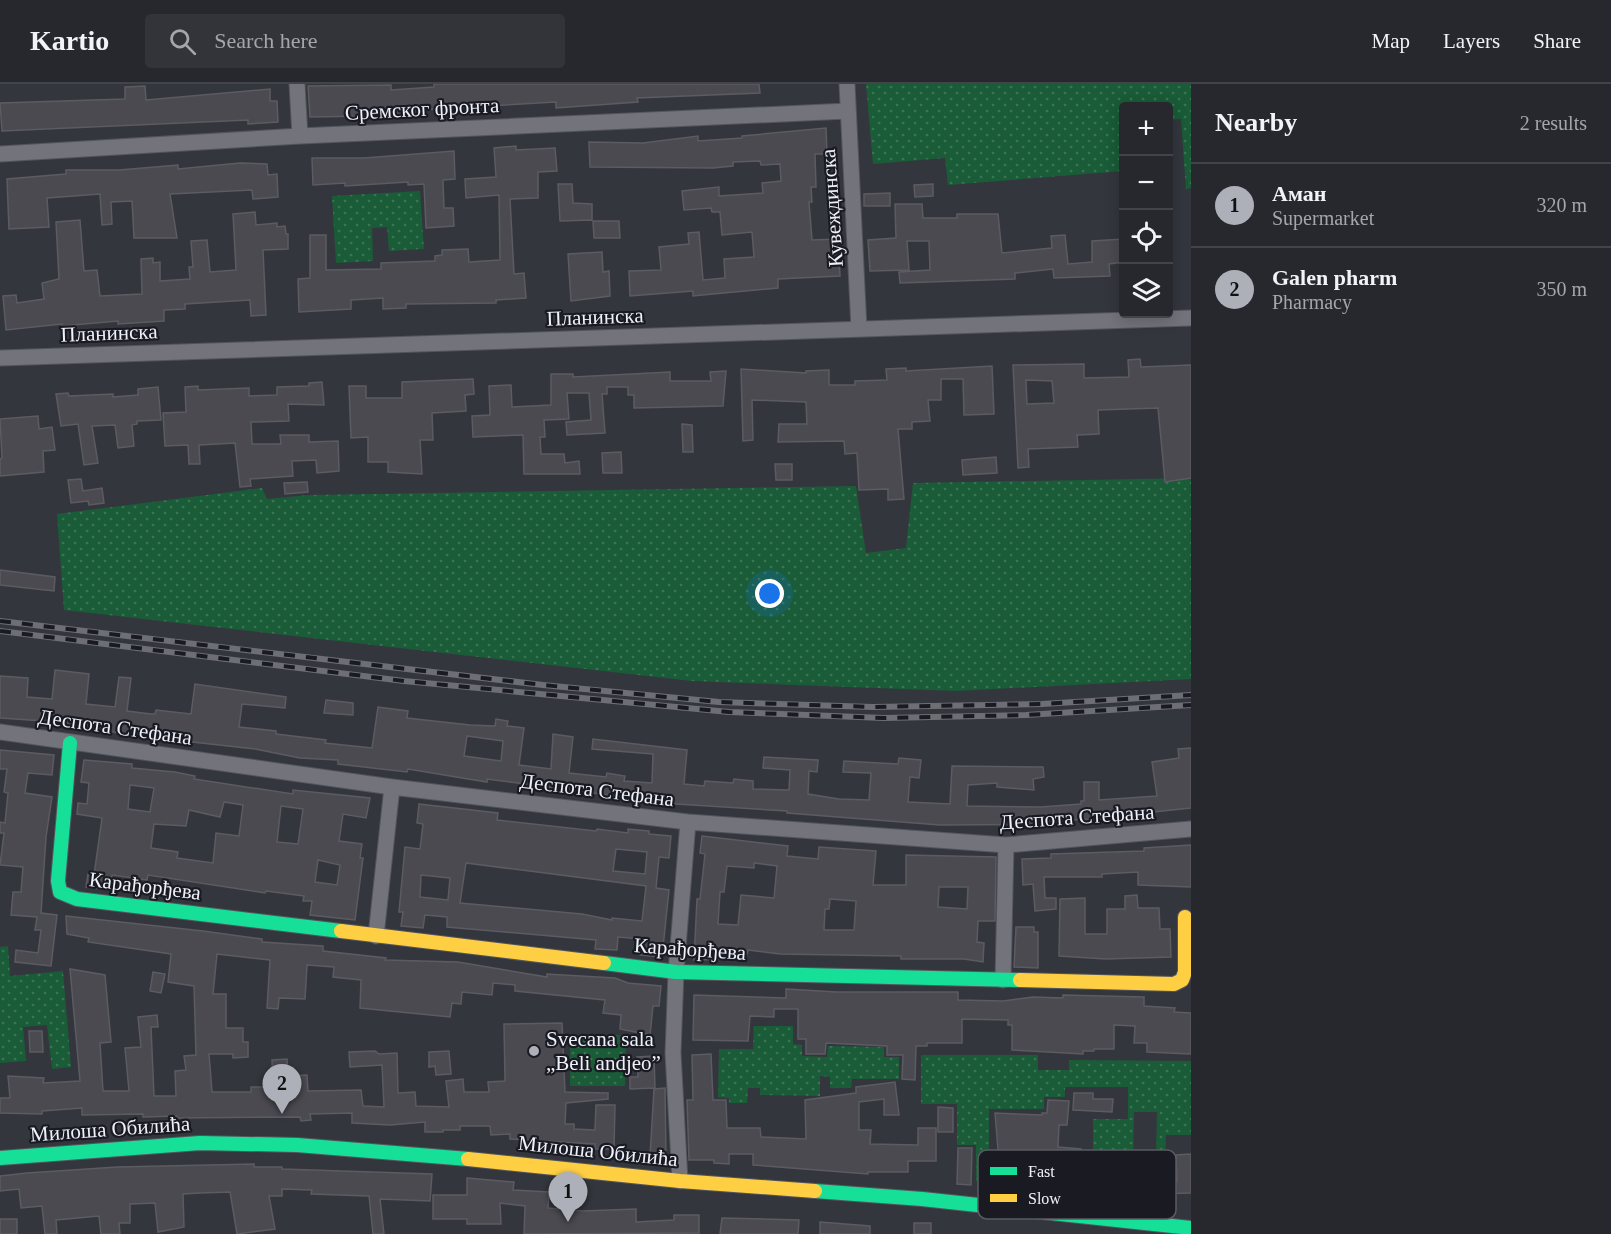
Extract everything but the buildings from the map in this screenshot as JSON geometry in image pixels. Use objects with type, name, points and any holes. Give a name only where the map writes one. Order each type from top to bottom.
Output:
[{"type":"street","points":[[297,84],[300,136]]},
{"type":"street","name":"Кувеждинска","points":[[847,84],[859,329]]},
{"type":"street","name":"Сремског фронта","points":[[0,154],[300,136],[847,111]]},
{"type":"street","name":"Планинска","points":[[0,358],[1191,318]]},
{"type":"street","name":"Деспота Стефана","points":[[0,732],[392,787],[688,822],[1006,845],[1191,829]]},
{"type":"street","name":"Карађорђева","points":[[70,743],[58,881],[60,892],[65,896],[676,972],[1174,984],[1182,980],[1185,972],[1185,917]]},
{"type":"street","points":[[376,936],[392,787]]},
{"type":"street","points":[[680,1181],[673,1053],[676,972],[688,822]]},
{"type":"street","points":[[1003,980],[1006,845]]},
{"type":"street","name":"Милоша Обилића","points":[[0,1158],[200,1143],[297,1145],[593,1170],[680,1181],[922,1199],[978,1207]]},
{"type":"street","name":"Милоша Обилића","points":[[1065,1219],[1136,1229],[1191,1228]]},
{"type":"green space","points":[[866,84],[1191,84],[1191,188],[1186,189],[1181,119],[1173,120],[1173,102],[1119,102],[1119,171],[948,185],[945,158],[873,164]]},
{"type":"green space","points":[[420,191],[424,249],[389,251],[387,227],[372,228],[373,261],[336,263],[332,196]]},
{"type":"green space","points":[[1191,478],[1191,679],[956,691],[692,681],[64,610],[57,514],[262,488],[267,499],[309,495],[856,486],[866,553],[906,548],[913,483]]},
{"type":"green space","points":[[8,946],[10,976],[63,971],[71,1067],[52,1069],[47,1025],[23,1027],[26,1061],[0,1063],[0,947]]},
{"type":"green space","points":[[754,1026],[793,1026],[793,1044],[802,1045],[802,1056],[827,1057],[828,1046],[884,1047],[884,1057],[899,1057],[899,1079],[852,1079],[851,1088],[830,1088],[830,1077],[820,1076],[820,1096],[760,1095],[760,1088],[748,1088],[747,1103],[729,1103],[729,1098],[718,1097],[719,1049],[753,1049]]},
{"type":"green space","points":[[570,1035],[626,1035],[625,1086],[570,1086]]},
{"type":"green space","points":[[921,1055],[1038,1055],[1038,1070],[1069,1070],[1069,1060],[1191,1061],[1191,1135],[1166,1135],[1165,1150],[1156,1150],[1157,1112],[1134,1112],[1133,1150],[1093,1150],[1093,1119],[1128,1119],[1128,1087],[1065,1087],[1065,1097],[1044,1097],[1044,1109],[989,1109],[989,1150],[978,1150],[978,1181],[976,1181],[976,1145],[957,1145],[957,1104],[921,1104]]},
{"type":"railway","points":[[0,621],[543,685],[719,702],[873,707],[1042,704],[1191,695]]},
{"type":"railway","points":[[0,631],[404,681],[729,712],[884,718],[1026,715],[1191,705]]},
{"type":"traffic: fast","points":[[70,743],[58,881],[60,892],[77,899],[341,931]]},
{"type":"traffic: fast","points":[[604,963],[676,972],[1020,980]]},
{"type":"traffic: fast","points":[[0,1158],[200,1143],[297,1145],[468,1159]]},
{"type":"traffic: fast","points":[[815,1191],[978,1205]]},
{"type":"traffic: fast","points":[[1108,1219],[1191,1228]]},
{"type":"traffic: slow","points":[[1020,980],[1174,984],[1182,980],[1185,972],[1185,917]]},
{"type":"traffic: slow","points":[[341,931],[604,963]]},
{"type":"traffic: slow","points":[[468,1159],[680,1181],[815,1191]]},
{"type":"place","name":"Svecana sala „Beli andjeo”","points":[[534,1051]]},
{"type":"place","name":"Galen pharm","points":[[282,1114]]},
{"type":"place","name":"Аман","points":[[568,1222]]}]
